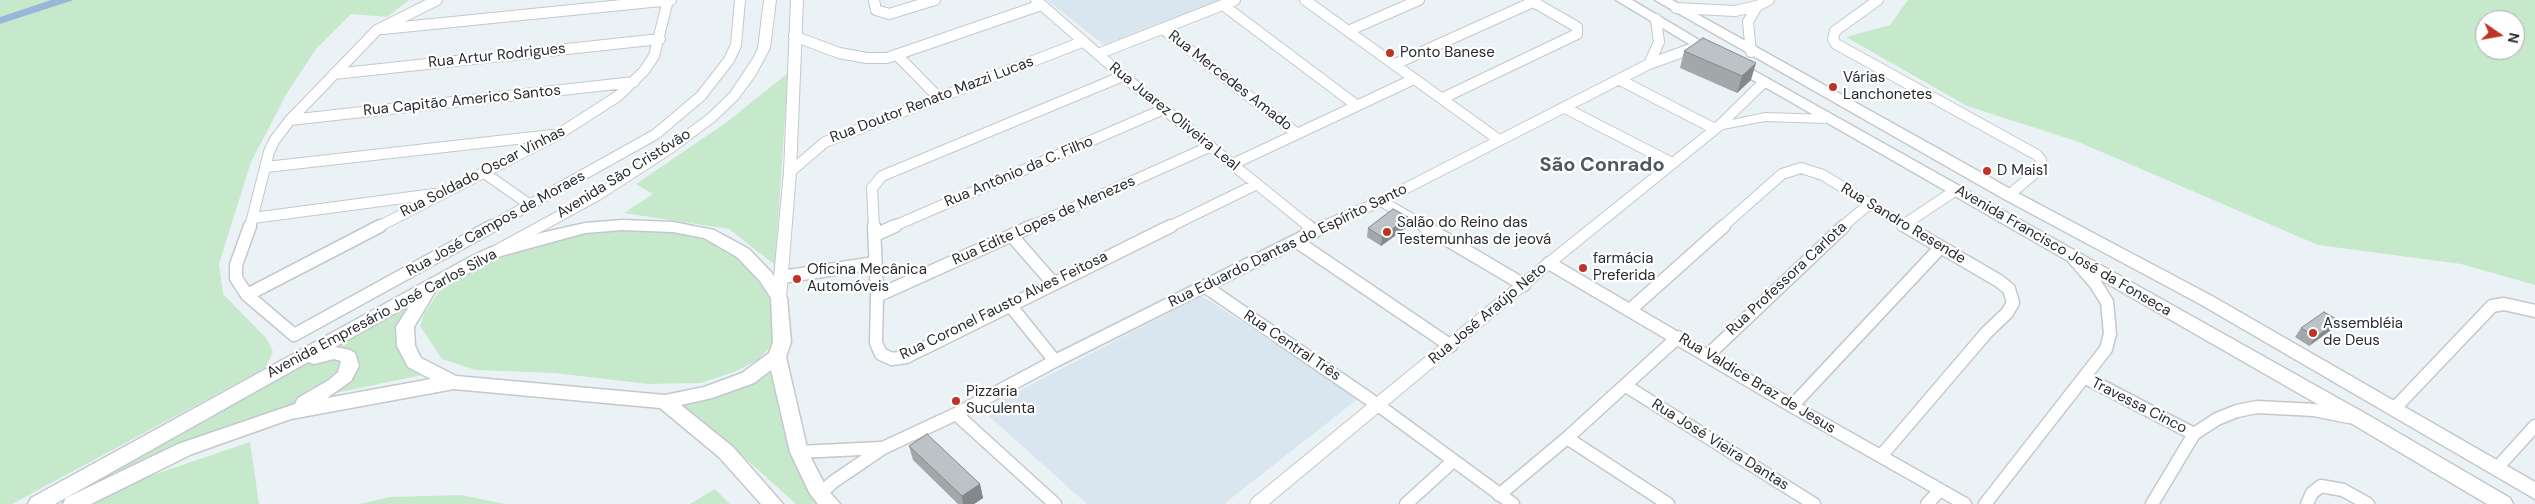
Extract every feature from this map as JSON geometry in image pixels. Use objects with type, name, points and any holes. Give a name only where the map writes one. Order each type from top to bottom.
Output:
[{"type":"main road","name":"Avenida Francisco José da Fonseca","points":[[1623,0],[1828,119],[2072,255],[2361,420],[2503,504]]},
{"type":"main road","name":"Avenida Francisco José da Fonseca","points":[[1669,4],[2009,195],[2206,300],[2535,491]]},
{"type":"main road","name":"Avenida Empresário José Carlos Silva","points":[[38,504],[495,252],[585,228],[622,225],[672,226],[708,234],[743,253],[757,266],[779,298],[782,342],[777,357],[798,452],[825,499]]},
{"type":"main road","points":[[2056,246],[2075,230]]},
{"type":"main road","points":[[431,286],[410,316],[406,327],[406,346],[414,362],[454,382]]},
{"type":"main road","points":[[283,368],[334,352],[349,358],[350,366],[345,376],[336,384],[289,412]]},
{"type":"main road","points":[[74,504],[185,449],[289,412],[454,382],[665,402],[735,383],[763,368],[777,357]]},
{"type":"main road","points":[[665,402],[726,452],[773,504]]},
{"type":"street","points":[[247,294],[236,278],[236,265],[254,218],[274,141],[290,120],[377,30],[437,0]]},
{"type":"street","points":[[377,30],[670,0]]},
{"type":"street","name":"Rua Soldado Oscar Vinhas","points":[[247,294],[558,134],[618,96],[634,82],[650,62],[660,39],[670,0]]},
{"type":"street","name":"Rua José Campos de Moraes","points":[[247,294],[294,335],[613,160],[656,134],[701,96],[729,60],[736,45],[740,0]]},
{"type":"street","name":"Avenida São Cristóvão","points":[[495,252],[596,196],[668,150],[711,118],[734,96],[750,76],[760,57],[764,48],[770,0]]},
{"type":"street","points":[[779,298],[790,172],[794,36],[798,0]]},
{"type":"street","points":[[874,0],[876,10],[889,14],[935,0]]},
{"type":"street","points":[[1098,54],[1235,0]]},
{"type":"street","points":[[1308,0],[1499,140]]},
{"type":"street","points":[[1348,31],[1419,0]]},
{"type":"street","points":[[1669,4],[1732,11],[1757,6],[1769,0]]},
{"type":"street","points":[[1878,0],[1836,31],[1834,39],[1836,44],[2037,155],[2041,160],[2040,168],[2009,195]]},
{"type":"street","points":[[1395,64],[1532,1],[1576,28],[1578,34],[1443,98]]},
{"type":"street","points":[[794,36],[821,48],[853,56],[887,58],[898,56],[1038,2]]},
{"type":"street","name":"Rua Juarez Oliveira Leal","points":[[1038,2],[1082,42],[1314,231]]},
{"type":"street","points":[[1223,5],[1356,105]]},
{"type":"street","points":[[1752,52],[1748,22],[1757,6]]},
{"type":"street","points":[[1649,64],[1659,42],[1656,19]]},
{"type":"street","name":"Rua Mercedes Amado","points":[[1163,29],[1296,133]]},
{"type":"street","name":"Rua Artur Rodrigues","points":[[334,74],[660,39]]},
{"type":"street","name":"Rua Doutor Renato Mazzi Lucas","points":[[790,172],[825,142],[1082,42]]},
{"type":"street","name":"Rua Eduardo Dantas do Espírito Santo","points":[[825,499],[833,482],[883,448],[956,414],[1055,361],[1206,287],[1314,231],[1381,201],[1649,64],[1700,46]]},
{"type":"street","points":[[898,56],[938,97]]},
{"type":"street","name":"Rua Coronel Fausto Alves Feitosa","points":[[1123,76],[882,176],[872,188],[877,296],[876,343],[881,354],[892,359],[906,357],[1257,184]]},
{"type":"street","points":[[1232,164],[1414,78]]},
{"type":"street","points":[[1620,80],[1717,128],[1765,117],[1828,119]]},
{"type":"street","name":"Rua José Araújo Neto","points":[[1258,504],[1451,346],[1549,262],[1717,128],[1765,81]]},
{"type":"street","name":"Rua Capitão Americo Santos","points":[[290,120],[634,82]]},
{"type":"street","points":[[1565,108],[1672,163]]},
{"type":"street","name":"Rua Antônio da C. Filho","points":[[875,234],[1164,109]]},
{"type":"street","points":[[266,167],[558,134]]},
{"type":"street","name":"Rua Edite Lopes de Menezes","points":[[877,296],[1211,146]]},
{"type":"street","name":"Rua Sandro Resende","points":[[1630,310],[1789,170],[1800,168],[1814,171],[1902,226],[1999,281],[2009,289],[2013,303],[2007,313],[1987,332],[1881,456]]},
{"type":"street","points":[[483,172],[530,205]]},
{"type":"street","points":[[1902,226],[1956,190]]},
{"type":"street","points":[[254,218],[443,193]]},
{"type":"street","points":[[1381,201],[1524,285]]},
{"type":"street","name":"Rua Professora Carlota","points":[[1708,355],[1815,251],[1868,205]]},
{"type":"street","points":[[1012,236],[1053,283]]},
{"type":"street","points":[[1296,241],[1451,346]]},
{"type":"street","points":[[1792,406],[1940,248]]},
{"type":"street","points":[[1985,504],[2106,349],[2110,334],[2107,302],[2095,283],[2072,255]]},
{"type":"street","name":"Rua Valdice Braz de Jesus","points":[[1549,262],[1792,406],[1965,504]]},
{"type":"street","points":[[782,277],[875,263]]},
{"type":"street","name":"Rua Central Três","points":[[1206,287],[1378,405],[1452,462],[1513,504]]},
{"type":"street","points":[[2394,410],[2492,306],[2504,304],[2535,311]]},
{"type":"street","points":[[1010,305],[1055,361]]},
{"type":"street","points":[[1500,495],[1626,386],[1678,337]]},
{"type":"street","name":"Travessa Cinco","points":[[2084,377],[2194,434]]},
{"type":"street","name":"Rua José Vieira Dantas","points":[[1626,386],[1814,504]]},
{"type":"street","points":[[2152,504],[2194,434],[2217,419],[2237,411],[2257,407],[2314,410],[2361,420]]},
{"type":"street","points":[[956,414],[1055,504]]},
{"type":"street","points":[[2496,469],[2535,426]]},
{"type":"street","points":[[1567,438],[1668,504]]},
{"type":"street","name":"Rua Eduardo Dantas do Espírito Santo","points":[[798,452],[883,448]]},
{"type":"street","points":[[1406,504],[1452,462]]},
{"type":"street","points":[[2307,504],[2312,493],[2321,486],[2343,490],[2368,504]]},
{"type":"street","points":[[1927,504],[1940,490]]},
{"type":"shaded area","points":[[1047,0],[1220,0],[1104,45]]},
{"type":"shaded area","points":[[1202,296],[1359,398],[1224,504],[1087,504],[982,410]]},
{"type":"green space","points":[[0,0],[51,0],[0,17]]},
{"type":"green space","points":[[74,0],[409,0],[387,17],[351,14],[316,49],[287,93],[251,162],[219,264],[223,294],[267,339],[273,352],[265,368],[12,504],[0,504],[0,24]]},
{"type":"green space","points":[[1908,0],[2535,0],[2535,285],[2461,264],[2318,245],[2076,141],[1967,106],[1846,37],[1890,25]]},
{"type":"green space","points":[[788,73],[775,265],[729,229],[624,213],[653,194],[636,184],[727,122]]},
{"type":"green space","points":[[644,227],[684,232],[711,242],[737,258],[753,275],[771,298],[774,324],[771,346],[758,360],[734,372],[701,383],[648,384],[555,373],[475,370],[442,359],[420,326],[424,314],[444,284],[474,265],[521,249],[594,230]]},
{"type":"green space","points":[[415,300],[402,334],[432,373],[306,399],[186,443],[95,482],[56,504],[50,504]]},
{"type":"green space","points":[[773,372],[822,504],[796,504],[707,424],[681,404],[733,392]]},
{"type":"green space","points":[[250,442],[259,504],[93,504],[132,482]]},
{"type":"green space","points":[[715,489],[730,504],[690,504]]},
{"type":"green space","points":[[461,495],[505,504],[360,504],[390,497]]},
{"type":"water","points":[[51,0],[74,0],[0,24],[0,17]]},
{"type":"building","points":[[1703,38],[1756,63],[1742,76],[1684,51]]},
{"type":"building","points":[[1393,209],[1408,217],[1382,237],[1368,228]]},
{"type":"building","points":[[2324,312],[2338,320],[2316,337],[2301,328]]},
{"type":"building","points":[[927,434],[980,484],[962,496],[909,446]]},
{"type":"place","name":"Ponto Banese","points":[[1390,53]]},
{"type":"place","name":"Várias Lanchonetes","points":[[1833,87]]},
{"type":"place","name":"D Mais1","points":[[1987,171]]},
{"type":"place","name":"Salão do Reino das Testemunhas de jeová","points":[[1387,232]]},
{"type":"place","name":"farmácia Preferida","points":[[1583,268]]},
{"type":"place","name":"Oficina Mecânica Automóveis","points":[[797,279]]},
{"type":"place","name":"Assembléia de Deus","points":[[2313,333]]},
{"type":"place","name":"Pizzaria Suculenta","points":[[956,401]]},
{"type":"district","name":"São Conrado","points":[[1602,166]]}]
